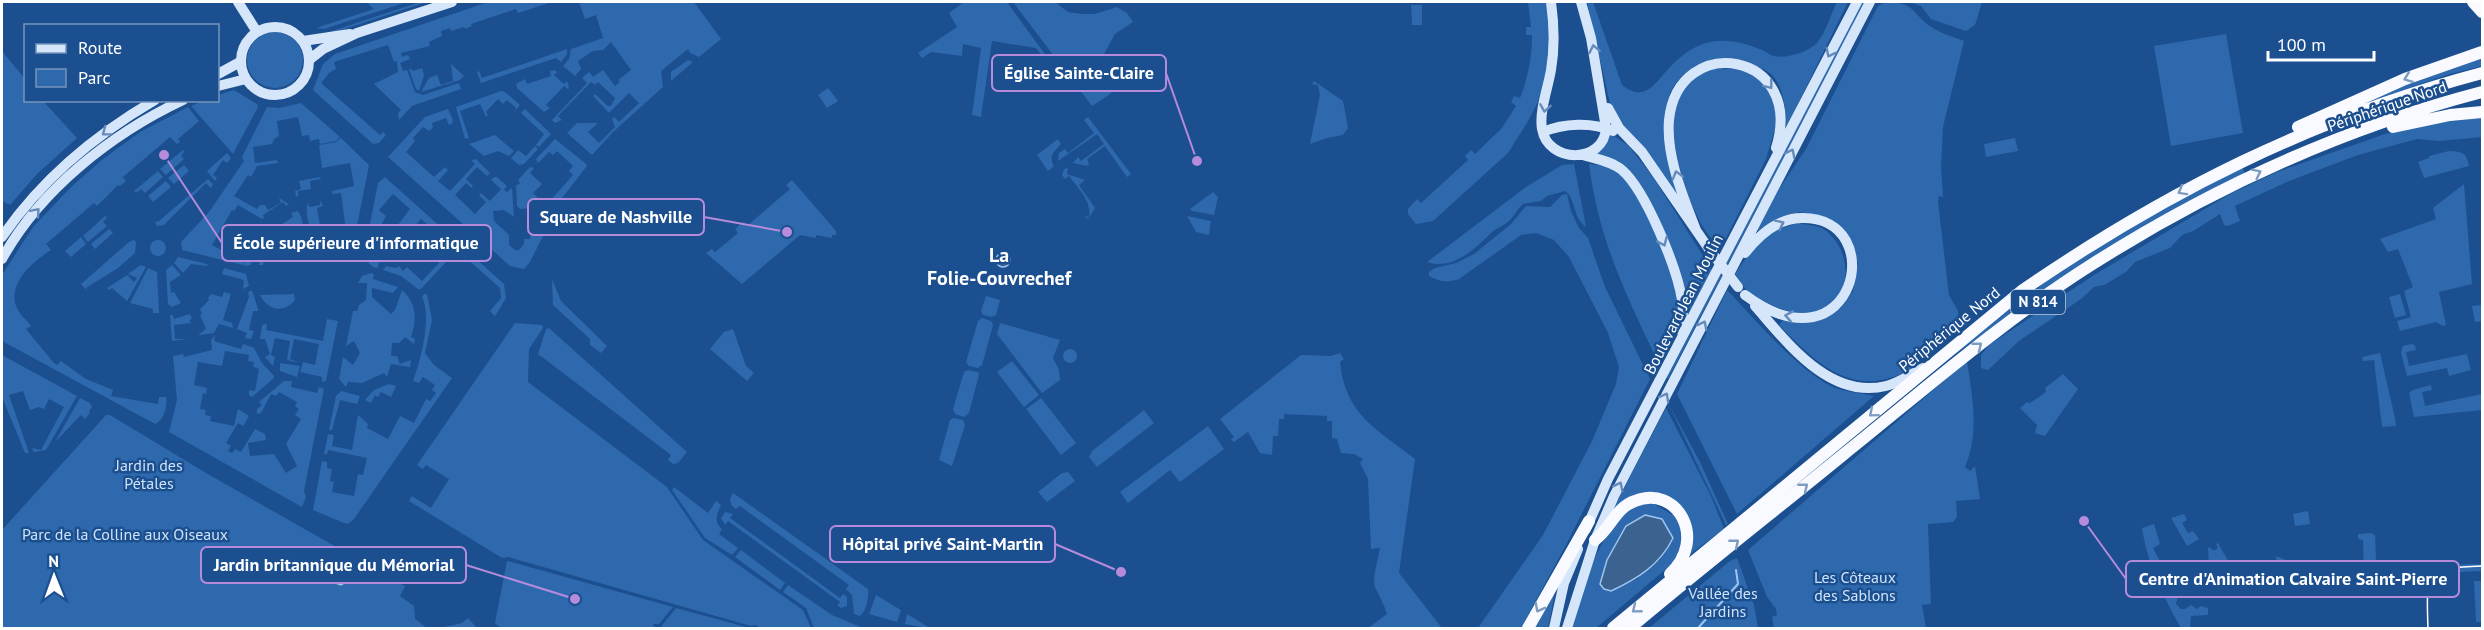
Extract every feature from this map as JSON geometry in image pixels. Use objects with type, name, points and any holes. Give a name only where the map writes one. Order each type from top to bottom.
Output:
[{"type":"highway","points":[[2473,2],[2482,12]]},
{"type":"highway","points":[[2234,164],[2243,153],[2375,91],[2482,51]]},
{"type":"highway","name":"Périphérique Nord","points":[[1630,628],[1642,623],[1709,557],[1934,363],[2023,290],[2080,251],[2140,214],[2234,164],[2340,119],[2482,73]]},
{"type":"highway","name":"Périphérique Nord","points":[[1755,519],[1982,343],[2089,266],[2149,229],[2213,194],[2280,162],[2389,121],[2482,92]]},
{"type":"highway","points":[[2319,147],[2407,123],[2482,112]]},
{"type":"highway","points":[[1595,540],[1621,509],[1637,500],[1656,499],[1671,505],[1682,517],[1689,538],[1684,556],[1663,580],[1660,590]]},
{"type":"highway","points":[[1528,628],[1589,520]]},
{"type":"highway","name":"Périphérique Nord","points":[[1613,628],[1660,590],[1709,557]]},
{"type":"main road","points":[[238,2],[257,32]]},
{"type":"main road","points":[[309,60],[323,49],[357,33],[452,2]]},
{"type":"main road","points":[[1551,2],[1554,41],[1543,132],[1552,147],[1564,154],[1586,155],[1606,161],[1623,171],[1649,212],[1679,285],[1683,312],[1681,338]]},
{"type":"main road","points":[[1581,2],[1592,38],[1603,97],[1606,128],[1601,144],[1586,155]]},
{"type":"main road","name":"Boulevard Jean Moulin","points":[[1554,628],[1564,583],[1608,479],[1857,2]]},
{"type":"main road","points":[[1566,628],[1595,540],[1614,496],[1870,2]]},
{"type":"main road","points":[[267,27],[281,27],[294,32],[303,41],[309,60],[304,79],[298,87],[286,93],[273,95],[254,88],[246,79],[240,62],[244,45],[257,32],[267,27]]},
{"type":"main road","points":[[303,41],[357,33]]},
{"type":"main road","points":[[219,73],[240,62]]},
{"type":"main road","points":[[1696,230],[1671,155],[1669,129],[1673,102],[1684,82],[1696,72],[1718,63],[1733,63],[1758,73],[1773,90],[1780,107],[1781,124],[1768,173]]},
{"type":"main road","points":[[219,86],[246,79]]},
{"type":"main road","points":[[1603,97],[1614,120],[1642,152],[1741,291],[1809,363],[1831,378],[1862,388],[1888,386],[1934,363]]},
{"type":"main road","points":[[2,237],[31,200],[70,160],[113,126],[152,102]]},
{"type":"main road","points":[[2,260],[33,215],[82,165],[136,126],[179,102]]},
{"type":"main road","points":[[1543,132],[1562,127],[1590,126],[1606,128],[1631,141]]},
{"type":"main road","points":[[1726,280],[1753,242],[1788,219],[1808,218],[1820,221],[1831,226],[1846,243],[1852,261],[1852,279],[1844,297],[1823,314],[1804,318],[1786,316],[1767,310],[1741,291]]},
{"type":"green space","points":[[366,2],[407,2],[324,29],[316,28],[374,9]]},
{"type":"green space","points":[[420,2],[427,2],[326,35],[326,33]]},
{"type":"green space","points":[[488,2],[552,2],[518,13],[516,9],[471,24],[472,26],[465,29],[464,27],[451,31],[450,28],[441,31],[442,36],[429,42],[430,46],[401,53],[402,57],[408,55],[410,59],[400,63],[403,71],[407,70],[415,92],[423,95],[459,83],[461,89],[412,106],[399,120],[398,113],[401,110],[374,84],[398,72],[397,61],[394,62],[388,45],[334,62],[336,69],[329,73],[321,83],[380,135],[383,132],[386,135],[379,143],[373,144],[313,90],[323,64],[335,54]]},
{"type":"green space","points":[[579,2],[694,2],[721,39],[699,57],[690,53],[688,49],[661,71],[663,87],[613,132],[592,155],[567,133],[577,123],[598,123],[588,132],[599,143],[615,127],[612,119],[614,117],[619,122],[639,103],[629,93],[609,113],[593,96],[595,94],[608,106],[611,106],[615,98],[598,82],[595,85],[591,82],[558,116],[562,120],[555,123],[552,120],[587,83],[582,78],[589,72],[593,77],[603,70],[615,86],[620,82],[618,80],[631,70],[611,42],[603,50],[593,51],[578,61],[581,69],[575,76],[563,66],[569,59],[571,49],[603,38],[596,15],[585,19]]},
{"type":"green space","points":[[964,2],[1007,2],[1044,53],[1043,57],[1036,48],[992,41],[981,117],[972,115],[981,48],[963,44],[962,56],[931,52],[922,58],[918,53],[957,27],[949,13]]},
{"type":"green space","points":[[1013,2],[1055,2],[1068,12],[1082,14],[1095,14],[1117,7],[1127,13],[1133,22],[1115,34],[1104,54],[1113,73],[1120,80],[1109,95],[1092,106]]},
{"type":"green space","points":[[1528,2],[1547,2],[1548,7],[1549,62],[1538,102],[1508,153],[1433,221],[1416,224],[1408,214],[1408,209],[1417,199],[1421,203],[1468,160],[1465,156],[1471,150],[1475,154],[1502,128],[1516,106],[1511,102],[1514,96],[1520,98],[1531,51],[1532,35],[1526,35],[1526,27],[1531,27]]},
{"type":"green space","points":[[1587,2],[1593,2],[1622,85],[1638,92],[1651,88],[1686,52],[1710,42],[1740,43],[1779,57],[1803,52],[1820,39],[1837,2],[1848,2],[1786,128],[1784,100],[1780,87],[1772,75],[1760,68],[1734,60],[1708,61],[1696,66],[1677,82],[1670,93],[1666,107],[1665,129],[1680,198],[1611,108]]},
{"type":"green space","points":[[1861,2],[1865,2],[1668,379],[1666,377]]},
{"type":"green space","points":[[1885,2],[1903,4],[1933,28],[1964,41],[1943,127],[1941,167],[1943,197],[1939,196],[1938,202],[1949,295],[1958,311],[1959,331],[1925,359],[1903,373],[1884,380],[1866,381],[1834,372],[1820,363],[1779,325],[1783,320],[1820,319],[1842,307],[1853,291],[1858,263],[1849,236],[1823,216],[1800,212],[1780,217],[1754,233],[1777,192],[1806,149],[1878,6]]},
{"type":"green space","points":[[1909,2],[1982,2],[1975,25],[1966,31],[1931,19],[1921,6]]},
{"type":"green space","points":[[1411,5],[1422,5],[1422,25],[1412,25]]},
{"type":"green space","points":[[275,32],[295,40],[303,60],[295,80],[275,88],[255,80],[247,60],[255,40]]},
{"type":"green space","points":[[2226,34],[2243,133],[2171,146],[2154,46]]},
{"type":"green space","points":[[567,49],[567,54],[561,62],[556,58],[481,83],[477,72],[479,71],[482,78]]},
{"type":"green space","points":[[2,51],[24,78],[24,102],[44,102],[77,138],[37,174],[10,205],[2,201]]},
{"type":"green space","points":[[2482,55],[2482,66],[2450,74],[2351,108],[2429,74]]},
{"type":"green space","points":[[688,60],[693,62],[671,81],[671,72]]},
{"type":"green space","points":[[451,64],[464,76],[460,80],[421,92],[429,78],[437,75],[441,85],[453,81]]},
{"type":"green space","points":[[422,68],[424,75],[419,91],[416,89],[409,69],[413,71]]},
{"type":"green space","points":[[1708,69],[1743,69],[1761,79],[1773,96],[1778,119],[1766,159],[1720,250],[1696,214],[1684,182],[1675,145],[1675,112],[1679,98],[1692,81]]},
{"type":"green space","points":[[550,71],[557,72],[554,75],[564,84],[567,81],[569,87],[568,89],[564,86],[546,105],[550,108],[544,112],[517,88],[516,84],[525,79],[527,84],[551,76]]},
{"type":"green space","points":[[1314,81],[1343,101],[1348,128],[1343,135],[1310,144],[1320,95],[1318,85],[1312,84]]},
{"type":"green space","points":[[828,88],[838,101],[827,108],[818,95]]},
{"type":"green space","points":[[234,90],[257,104],[258,107],[233,154],[191,106],[201,102],[219,102],[219,95]]},
{"type":"green space","points":[[501,91],[520,105],[514,112],[516,108],[507,100],[503,104],[498,99],[486,112],[488,115],[486,117],[480,104],[460,111],[469,138],[465,139],[456,107]]},
{"type":"green space","points":[[301,103],[340,137],[336,141],[320,144],[319,139],[310,141],[309,135],[302,136],[298,117],[277,121],[279,136],[272,144],[253,147],[255,163],[277,160],[278,163],[257,166],[251,177],[248,175],[234,196],[257,209],[260,205],[265,205],[268,210],[281,203],[279,198],[289,204],[286,206],[283,202],[263,215],[262,219],[238,205],[234,211],[232,210],[212,245],[245,263],[248,258],[252,264],[247,266],[182,250],[181,242],[209,212],[244,161],[242,157],[267,107],[279,108]]},
{"type":"green space","points":[[188,107],[199,121],[178,139],[180,142],[177,144],[170,137],[123,177],[126,181],[118,185],[97,206],[94,203],[46,244],[51,250],[37,260],[24,274],[14,297],[17,309],[31,326],[26,329],[57,365],[61,361],[86,379],[113,390],[111,396],[158,404],[159,397],[166,397],[165,412],[155,424],[2,341],[2,275],[33,227],[71,187],[103,159],[140,132]]},
{"type":"green space","points":[[448,109],[453,120],[452,124],[449,125],[446,118],[432,123],[433,128],[429,131],[423,127],[413,138],[415,141],[406,152],[434,177],[445,167],[448,170],[438,181],[450,191],[475,164],[471,160],[476,159],[490,173],[487,176],[477,167],[466,179],[473,186],[472,188],[466,183],[455,195],[475,214],[486,202],[479,195],[481,193],[490,201],[501,189],[491,180],[494,177],[507,186],[504,190],[507,192],[512,188],[514,217],[504,210],[493,211],[494,221],[509,235],[509,245],[515,250],[519,250],[524,244],[524,239],[530,239],[543,220],[543,209],[573,175],[569,171],[573,166],[557,151],[553,155],[549,152],[538,163],[536,159],[555,139],[587,166],[551,212],[548,218],[551,220],[530,262],[524,269],[510,266],[388,157],[425,117]]},
{"type":"green space","points":[[525,109],[551,134],[539,147],[536,145],[544,134],[521,113]]},
{"type":"green space","points":[[1088,117],[1131,174],[1127,177],[1105,146],[1087,159],[1089,164],[1087,166],[1073,163],[1078,157],[1081,161],[1104,144],[1097,134],[1058,161],[1059,153],[1065,149],[1068,153],[1094,133],[1084,120]]},
{"type":"green space","points":[[2482,118],[2482,137],[2439,141],[2417,139],[2358,155],[2289,181],[2235,206],[2240,221],[2228,226],[2224,225],[2220,214],[2193,231],[2182,235],[2170,248],[2135,262],[2126,272],[2104,285],[2094,287],[2081,299],[2019,341],[1988,370],[1981,368],[1981,355],[1989,345],[2094,275],[2230,194],[2277,172],[2385,134],[2439,122]]},
{"type":"green space","points":[[1611,134],[1628,145],[1653,177],[1712,270],[1686,322],[1685,291],[1624,165],[1597,154],[1605,146]]},
{"type":"green space","points":[[495,135],[514,151],[509,156],[498,151],[484,156],[469,144]]},
{"type":"green space","points":[[341,138],[369,165],[351,257],[333,252],[324,245],[347,239],[341,193],[332,194],[332,191],[354,186],[350,163],[322,168],[319,145],[336,142]]},
{"type":"green space","points":[[2015,138],[2018,151],[1986,157],[1984,144]]},
{"type":"green space","points":[[1058,139],[1061,144],[1052,157],[1054,166],[1048,171],[1037,155]]},
{"type":"green space","points":[[535,146],[538,149],[524,164],[519,165],[511,158],[518,150],[526,156]]},
{"type":"green space","points":[[183,150],[181,156],[184,159],[166,175],[160,169]]},
{"type":"green space","points":[[2449,151],[2463,154],[2469,166],[2424,178],[2418,162],[2429,156]]},
{"type":"green space","points":[[227,153],[231,158],[227,163],[223,160],[213,175],[217,178],[215,181],[207,171]]},
{"type":"green space","points":[[1574,164],[1586,227],[1578,218],[1571,198],[1565,191],[1547,196],[1541,201],[1523,204],[1508,222],[1455,261],[1437,264],[1427,262],[1526,187],[1562,165]]},
{"type":"green space","points":[[1589,164],[1612,168],[1623,176],[1641,203],[1667,262],[1677,299],[1678,313],[1666,347],[1656,358],[1623,287],[1606,241],[1593,191]]},
{"type":"green space","points":[[184,165],[189,171],[174,184],[168,178]]},
{"type":"green space","points":[[2242,165],[2245,175],[2045,291],[1953,354],[2062,269],[2103,241]]},
{"type":"green space","points":[[530,167],[534,168],[530,173],[542,184],[533,193],[537,197],[537,208],[520,209],[517,206],[516,185],[520,184],[518,180]]},
{"type":"green space","points":[[1068,168],[1067,174],[1085,180],[1079,185],[1095,208],[1088,219],[1084,216],[1089,217],[1084,195],[1069,176],[1065,179],[1062,175],[1064,169]]},
{"type":"green space","points":[[158,171],[163,177],[145,193],[141,189],[136,193],[134,191]]},
{"type":"green space","points":[[320,177],[321,179],[310,181],[311,189],[298,191],[298,197],[296,196],[295,191],[301,189],[299,181]]},
{"type":"green space","points":[[385,177],[504,284],[506,298],[495,316],[490,311],[501,298],[500,288],[457,250],[421,289],[401,276],[383,270],[386,266],[396,268],[399,266],[403,271],[407,267],[422,281],[439,263],[426,251],[439,235],[421,219],[407,235],[404,232],[400,236],[394,230],[410,209],[393,194],[379,210],[386,216],[380,227],[386,238],[380,237],[374,260],[379,262],[378,268],[369,264],[365,249],[378,183]]},
{"type":"green space","points":[[208,179],[213,184],[211,188],[206,183],[164,225],[157,226],[155,222]]},
{"type":"green space","points":[[792,180],[836,231],[836,235],[832,235],[832,238],[816,235],[816,238],[800,235],[742,284],[706,253],[712,249],[715,252],[738,233],[735,229],[743,222],[747,226],[790,189],[786,185]]},
{"type":"green space","points":[[166,181],[171,187],[153,202],[148,196]]},
{"type":"green space","points":[[2464,184],[2472,284],[2439,292],[2446,325],[2443,326],[2436,322],[2400,331],[2397,321],[2411,317],[2404,291],[2413,287],[2398,249],[2388,252],[2380,239],[2436,219],[2433,208]]},
{"type":"green space","points":[[1213,192],[1218,197],[1214,215],[1190,209]]},
{"type":"green space","points":[[1567,194],[1571,211],[1579,228],[1588,238],[1605,287],[1650,379],[1521,628],[1478,628],[1543,535],[1592,441],[1616,384],[1619,367],[1608,333],[1585,288],[1569,257],[1554,240],[1536,233],[1521,235],[1459,279],[1437,280],[1429,276],[1429,272],[1474,254],[1511,224],[1526,206],[1550,207],[1562,195]]},
{"type":"green space","points":[[320,200],[323,206],[317,208],[321,231],[330,231],[322,232],[323,238],[318,239],[308,222],[307,206],[308,202],[309,207],[320,205]]},
{"type":"green space","points":[[297,211],[302,220],[301,230],[277,236],[268,241],[259,251],[251,251],[269,225],[273,230],[293,217],[291,213]]},
{"type":"green space","points":[[105,216],[107,218],[103,222],[107,226],[88,242],[83,236]]},
{"type":"green space","points":[[1187,216],[1211,221],[1209,235],[1196,232]]},
{"type":"green space","points":[[1798,223],[1825,230],[1841,250],[1845,262],[1843,286],[1838,297],[1817,313],[1792,312],[1763,301],[1747,290],[1735,274],[1754,246],[1772,231]]},
{"type":"green space","points":[[109,229],[113,233],[95,249],[91,244]]},
{"type":"green space","points":[[81,237],[86,244],[71,257],[65,251]]},
{"type":"green space","points":[[292,237],[306,239],[337,261],[326,262],[323,254],[264,257],[263,265],[259,265],[264,255],[271,246]]},
{"type":"green space","points":[[134,240],[136,242],[135,253],[118,268],[86,288],[88,292],[81,284]]},
{"type":"green space","points":[[158,240],[166,248],[158,256],[150,248]]},
{"type":"green space","points":[[178,257],[208,266],[191,264],[183,273],[174,263]]},
{"type":"green space","points":[[141,265],[146,267],[127,301],[112,288],[109,290],[107,288],[127,275],[134,282],[137,278],[128,274]]},
{"type":"green space","points":[[172,265],[181,275],[170,282],[171,293],[174,292],[181,303],[172,307],[168,304],[166,270]]},
{"type":"green space","points":[[148,268],[157,272],[159,313],[153,313],[153,309],[130,303]]},
{"type":"green space","points":[[224,268],[246,274],[249,286],[243,289],[244,280],[222,274]]},
{"type":"green space","points":[[374,274],[373,279],[398,287],[393,293],[372,288],[372,297],[391,314],[395,310],[402,290],[411,300],[415,318],[411,337],[415,339],[414,344],[405,337],[399,343],[392,343],[391,356],[397,356],[400,364],[411,360],[410,367],[391,364],[387,377],[384,373],[362,383],[348,382],[346,387],[339,379],[343,357],[353,365],[360,353],[354,341],[346,346],[353,311],[357,311],[359,305],[366,300],[367,283],[358,283],[362,276]]},
{"type":"green space","points":[[552,279],[561,301],[607,346],[601,353],[590,345],[590,339],[553,305]]},
{"type":"green space","points":[[252,290],[258,311],[253,311],[249,330],[254,331],[251,339],[245,338],[247,333],[237,329],[249,297],[248,292]]},
{"type":"green space","points":[[1727,290],[1805,369],[1838,389],[1874,396],[1737,514],[1677,394]]},
{"type":"green space","points":[[224,292],[231,294],[223,320],[232,323],[233,328],[219,324],[214,333],[198,335],[206,329],[200,309],[209,300],[211,294],[222,297]]},
{"type":"green space","points":[[294,294],[295,300],[281,309],[271,307],[260,295]]},
{"type":"green space","points":[[427,294],[432,320],[425,353],[434,365],[452,378],[354,519],[348,524],[313,510],[322,461],[327,462],[327,468],[332,469],[330,481],[334,482],[332,492],[354,496],[358,474],[363,475],[367,458],[328,450],[327,454],[324,454],[328,434],[334,435],[332,446],[352,450],[358,415],[368,424],[367,428],[388,439],[400,416],[414,423],[426,399],[430,401],[436,393],[432,390],[435,385],[423,377],[419,383],[413,381],[426,327],[425,305],[422,297]]},
{"type":"green space","points":[[2400,294],[2406,315],[2395,318],[2389,297]]},
{"type":"green space","points":[[986,296],[1000,300],[996,315],[992,317],[983,315],[981,311]]},
{"type":"green space","points":[[2482,305],[2482,321],[2475,322],[2472,306]]},
{"type":"green space","points":[[172,314],[174,319],[190,314],[191,323],[174,325],[175,339],[188,339],[172,341],[170,316]]},
{"type":"green space","points":[[982,318],[991,321],[993,325],[982,365],[978,368],[969,366],[966,362],[978,321]]},
{"type":"green space","points":[[327,319],[338,321],[326,381],[322,382],[322,377],[300,372],[303,362],[315,365],[319,344],[294,339],[290,359],[300,363],[287,360],[290,341],[275,338],[271,355],[275,357],[273,366],[265,357],[270,354],[265,339],[260,339],[262,325],[267,324],[266,330],[323,341]]},
{"type":"green space","points":[[515,323],[542,325],[543,328],[529,349],[528,382],[667,487],[703,540],[803,610],[811,628],[751,626],[508,557],[502,558],[409,501],[412,496],[431,508],[449,479],[426,465],[423,469],[417,465]]},
{"type":"green space","points":[[1000,323],[1060,340],[1053,358],[1059,370],[1060,380],[1042,393],[997,334]]},
{"type":"green space","points":[[549,328],[687,452],[678,463],[673,464],[668,460],[671,455],[538,354],[546,329]]},
{"type":"green space","points":[[733,329],[746,366],[754,373],[747,381],[710,349],[724,332]]},
{"type":"green space","points":[[215,335],[214,341],[241,349],[243,344],[254,348],[262,363],[274,376],[252,397],[249,395],[249,390],[255,391],[259,369],[253,367],[254,362],[248,361],[249,355],[225,351],[222,366],[198,362],[194,385],[207,388],[206,394],[203,393],[200,409],[206,410],[205,415],[211,416],[210,421],[234,426],[238,409],[249,416],[243,426],[238,423],[226,443],[231,446],[228,451],[232,453],[235,449],[241,452],[255,429],[265,434],[266,440],[248,443],[250,456],[274,454],[286,473],[297,466],[286,444],[301,419],[295,415],[299,409],[295,406],[297,402],[279,392],[276,396],[271,394],[261,413],[257,414],[257,409],[262,405],[259,402],[284,381],[292,381],[291,387],[317,393],[319,387],[324,389],[304,491],[306,497],[302,507],[169,432],[177,400],[173,356],[183,354],[184,357],[212,350],[211,340]]},
{"type":"green space","points":[[2415,345],[2416,350],[2406,352],[2409,366],[2467,354],[2471,370],[2449,376],[2447,368],[2407,376],[2401,353],[2403,346]]},
{"type":"green space","points":[[1067,349],[1073,349],[1077,356],[1073,363],[1067,363],[1063,359],[1063,353]]},
{"type":"green space","points":[[1340,353],[1344,359],[1340,362],[1343,380],[1356,408],[1376,429],[1415,459],[1399,573],[1442,628],[1368,628],[1387,614],[1374,583],[1380,548],[1371,549],[1368,479],[1360,463],[1363,459],[1354,454],[1341,453],[1337,439],[1332,438],[1332,421],[1327,421],[1327,416],[1284,414],[1284,419],[1279,419],[1278,436],[1273,436],[1272,455],[1260,453],[1248,432],[1234,442],[1231,439],[1234,437],[1220,419],[1301,355],[1331,356]]},
{"type":"green space","points":[[2380,353],[2396,426],[2382,427],[2374,360],[2363,361],[2362,357]]},
{"type":"green space","points":[[2,355],[77,396],[46,450],[34,452],[32,448],[41,450],[64,407],[49,399],[44,409],[39,407],[30,410],[23,391],[9,395],[29,453],[25,453],[2,397]]},
{"type":"green space","points":[[1012,361],[1039,395],[1024,407],[997,372]]},
{"type":"green space","name":"Les Côteaux des Sablons","points":[[1967,361],[1974,427],[1970,454],[1965,467],[1970,471],[1975,466],[1980,499],[1956,501],[1957,517],[1953,522],[1928,524],[1931,604],[1922,605],[1926,628],[1774,628],[1772,617],[1777,615],[1776,609],[1767,597],[1748,550]]},
{"type":"green space","points":[[280,363],[300,366],[297,377],[280,371]]},
{"type":"green space","points":[[968,370],[978,372],[979,375],[969,413],[964,417],[955,414],[953,409],[964,372]]},
{"type":"green space","points":[[2063,374],[2078,389],[2045,436],[2035,433],[2037,425],[2020,408],[2046,392],[2045,388]]},
{"type":"green space","points":[[389,384],[396,386],[391,397],[381,392],[378,397],[375,395],[371,403],[365,400],[374,390]]},
{"type":"green space","points":[[2431,385],[2432,390],[2422,392],[2425,406],[2482,394],[2482,410],[2414,417],[2409,393]]},
{"type":"green space","points":[[341,391],[360,396],[357,404],[340,400],[332,430],[329,430],[336,396]]},
{"type":"green space","points":[[80,398],[90,403],[92,407],[90,413],[85,419],[81,415],[55,442]]},
{"type":"green space","points":[[1041,398],[1076,443],[1061,455],[1026,409]]},
{"type":"green space","points":[[1668,403],[1700,462],[1728,524],[1726,525]]},
{"type":"green space","points":[[1666,408],[1711,496],[1724,529],[1689,555],[1691,546],[1666,499],[1611,513]]},
{"type":"green space","points":[[1144,410],[1154,423],[1097,467],[1089,457],[1092,451]]},
{"type":"green space","name":"Parc de la Colline aux Oiseaux","points":[[106,415],[110,415],[206,473],[405,586],[400,596],[414,606],[415,619],[427,628],[2,628],[2,530]]},
{"type":"green space","points":[[954,418],[963,420],[965,425],[952,466],[939,460],[950,420]]},
{"type":"green space","points":[[1208,426],[1224,449],[1180,482],[1170,470],[1128,503],[1120,492]]},
{"type":"green space","points":[[1068,472],[1075,481],[1047,502],[1038,492],[1062,473]]},
{"type":"green space","points":[[674,487],[708,513],[716,501],[721,505],[717,518],[717,524],[722,529],[719,534],[738,548],[732,555],[705,538],[672,490]]},
{"type":"green space","points":[[733,493],[868,589],[867,603],[860,616],[854,614],[852,595],[846,589],[849,585],[740,506],[736,509],[731,505],[730,499]]},
{"type":"green space","points":[[1645,504],[1654,504],[1673,515],[1682,533],[1682,546],[1672,564],[1596,628],[1571,628],[1596,556],[1617,522],[1630,511]],"holes":[[[1666,554],[1637,579],[1611,591]]]},
{"type":"green space","points":[[2308,511],[2310,524],[2295,526],[2293,514]]},
{"type":"green space","points":[[725,512],[733,514],[730,518],[840,598],[843,594],[847,597],[847,606],[841,608],[837,605],[840,602],[728,521],[725,525],[721,518]]},
{"type":"green space","points":[[2184,514],[2187,520],[2182,523],[2188,533],[2193,531],[2199,539],[2187,546],[2171,518]]},
{"type":"green space","points":[[2154,524],[2160,544],[2153,548],[2160,561],[2157,563],[2162,573],[2166,571],[2173,584],[2171,593],[2178,596],[2176,604],[2181,609],[2191,605],[2197,609],[2201,606],[2208,608],[2208,615],[2191,616],[2190,627],[2193,628],[2181,628],[2152,567],[2142,528]]},
{"type":"green space","points":[[2358,534],[2375,535],[2377,585],[2364,585],[2363,540],[2358,539]]},
{"type":"green space","points":[[2218,543],[2245,591],[2220,591],[2210,582],[2208,548],[2215,550],[2218,548],[2216,544]]},
{"type":"green space","points":[[741,550],[785,583],[780,590],[735,557]]},
{"type":"green space","points":[[2276,556],[2303,567],[2303,569],[2281,580],[2278,575],[2281,568],[2277,564]]},
{"type":"green space","name":"Vallée des Jardins","points":[[1737,558],[1754,605],[1758,628],[1649,628],[1730,561]]},
{"type":"green space","points":[[507,561],[673,607],[659,624],[653,624],[655,628],[501,628],[495,623]]},
{"type":"green space","points":[[2482,564],[2482,571],[2434,573],[2445,567]]},
{"type":"green space","points":[[1558,578],[1548,628],[1532,628]]},
{"type":"green space","points":[[2474,581],[2482,581],[2482,622],[2476,622]]},
{"type":"green space","points":[[788,585],[832,615],[863,628],[814,628],[806,608],[783,592]]},
{"type":"green space","points":[[876,595],[901,610],[897,622],[869,614]]},
{"type":"green space","points":[[676,608],[750,628],[660,628]]},
{"type":"green space","points":[[907,614],[928,627],[928,628],[905,624]]},
{"type":"green space","points":[[468,618],[477,628],[440,628],[462,623]]},
{"type":"shaded area","points":[[1003,253],[1008,255],[1010,260],[1008,265],[1003,267],[998,265],[996,260],[998,255]]},
{"type":"shaded area","points":[[1645,515],[1662,519],[1673,538],[1668,548],[1647,570],[1630,581],[1611,591],[1604,589],[1600,584],[1607,560],[1626,526]]},
{"type":"shaded area","points":[[325,573],[339,577],[344,583],[341,585],[327,580],[322,575]]},
{"type":"waterway","points":[[1698,628],[1738,584],[1736,570]]},
{"type":"tram line","points":[[2428,628],[2428,595],[2433,577],[2449,569],[2482,566]]},
{"type":"place","name":"École supérieure d'informatique","points":[[164,155]]},
{"type":"place","name":"Église Sainte-Claire","points":[[1197,161]]},
{"type":"place","name":"Square de Nashville","points":[[787,232]]},
{"type":"place","name":"Centre d'Animation Calvaire Saint-Pierre","points":[[2084,521]]},
{"type":"place","name":"Hôpital privé Saint-Martin","points":[[1121,572]]},
{"type":"place","name":"Jardin britannique du Mémorial","points":[[575,599]]},
{"type":"district","name":"La Folie-Couvrechef","points":[[999,266]]},
{"type":"park label","name":"Jardin des Pétales","points":[[149,474]]}]
